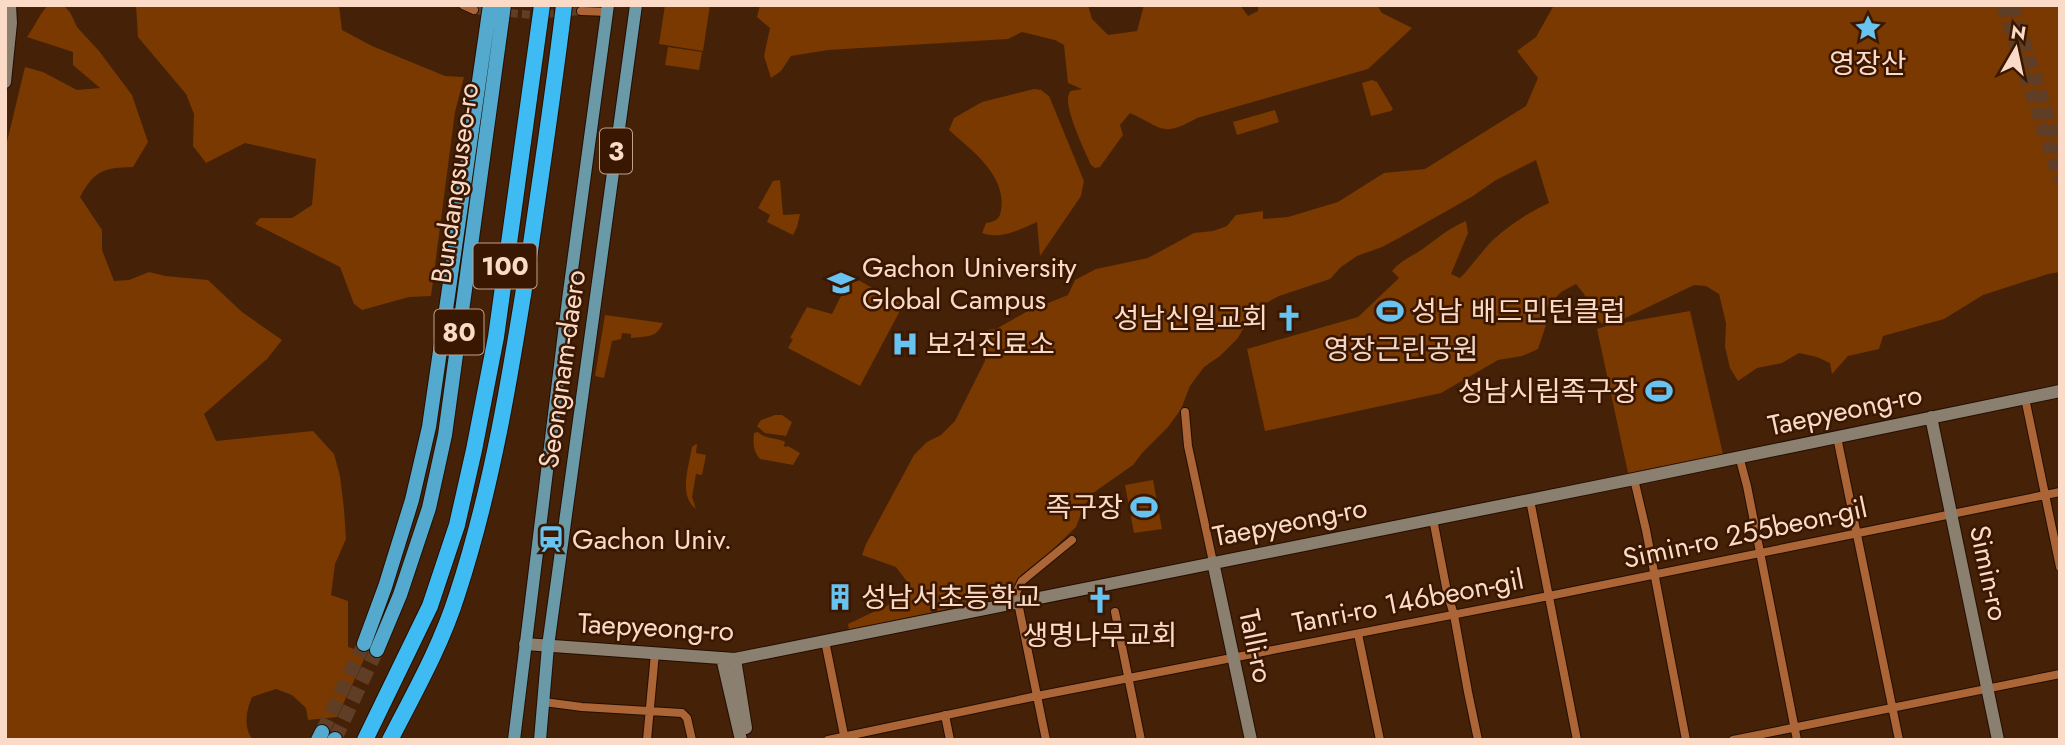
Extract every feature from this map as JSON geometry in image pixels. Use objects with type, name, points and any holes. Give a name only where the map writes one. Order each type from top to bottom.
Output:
[{"type":"highway","name":"Bundangsuseo-ro","points":[[490,5],[429,427],[412,500],[370,647],[400,595],[429,508],[445,435],[504,5]]},
{"type":"highway","name":"100","points":[[365,740],[430,606],[457,525],[496,337],[542,5]]},
{"type":"highway","name":"100","points":[[390,740],[427,668],[456,598],[475,534],[499,433],[550,121],[564,5]]},
{"type":"main road","points":[[5,82],[11,23],[10,5]]},
{"type":"main road","name":"Seongnam-daero","points":[[540,740],[548,646],[636,5]]},
{"type":"main road","name":"Seongnam-daero","points":[[514,740],[608,9]]},
{"type":"main road","name":"Taepyeong-ro","points":[[525,644],[729,659],[1530,500],[2060,391]]},
{"type":"main road","name":"Simin-ro","points":[[1931,417],[1998,740]]},
{"type":"main road","points":[[551,436],[576,439]]},
{"type":"main road","name":"Talli-ro","points":[[1213,562],[1251,740]]},
{"type":"main road","points":[[729,659],[741,740]]},
{"type":"main road","points":[[729,659],[748,740]]},
{"type":"street","points":[[463,5],[474,10]]},
{"type":"street","points":[[581,11],[608,9]]},
{"type":"street","points":[[2025,398],[2060,567]]},
{"type":"street","points":[[1185,412],[1188,446],[1213,562]]},
{"type":"street","points":[[1837,437],[1899,740]]},
{"type":"street","points":[[1739,456],[1797,740]]},
{"type":"street","points":[[1634,479],[1686,740]]},
{"type":"street","name":"Simin-ro 255beon-gil","points":[[1549,596],[2060,492]]},
{"type":"street","points":[[1530,500],[1577,740]]},
{"type":"street","points":[[1433,519],[1478,740]]},
{"type":"street","points":[[1046,740],[1016,593],[1022,580],[1072,540]]},
{"type":"street","name":"Tanri-ro 146beon-gil","points":[[828,740],[1037,696],[1549,596]]},
{"type":"street","points":[[1115,612],[1141,740]]},
{"type":"street","points":[[1358,634],[1380,740]]},
{"type":"street","points":[[825,640],[845,738]]},
{"type":"street","points":[[647,740],[655,653]]},
{"type":"street","points":[[1733,740],[2060,674]]},
{"type":"street","points":[[544,702],[682,713],[687,718],[692,740]]},
{"type":"street","points":[[945,715],[950,740]]},
{"type":"green space","points":[[49,5],[63,5],[70,12],[77,27],[132,95],[148,142],[133,167],[101,172],[90,181],[80,197],[102,230],[102,250],[114,281],[129,280],[149,272],[208,280],[242,312],[282,340],[267,359],[204,414],[216,441],[313,431],[334,454],[340,476],[346,539],[335,564],[331,595],[348,601],[348,647],[367,653],[337,717],[308,720],[306,708],[292,695],[276,689],[252,697],[246,719],[253,740],[5,740],[5,150],[25,67],[43,72],[77,90],[100,88],[73,65],[73,52],[27,37]]},
{"type":"green space","points":[[136,5],[339,5],[342,30],[372,46],[445,76],[464,77],[455,112],[431,296],[409,297],[362,310],[354,304],[340,267],[255,224],[260,218],[292,218],[312,205],[316,159],[245,143],[206,163],[193,146],[194,114],[186,94],[138,37]]},
{"type":"green space","points":[[665,5],[710,5],[703,51],[659,44]]},
{"type":"green space","points":[[760,5],[1088,5],[1092,19],[1108,35],[1137,31],[1144,5],[1240,5],[1248,16],[1258,11],[1258,5],[1377,5],[1382,13],[1412,28],[1368,69],[1197,118],[1176,128],[1163,129],[1130,113],[1120,125],[1123,135],[1100,167],[1095,168],[1091,165],[1079,138],[1068,104],[1071,91],[1082,89],[1068,83],[1064,45],[1055,40],[1022,32],[1008,39],[828,50],[791,56],[781,71],[771,78],[764,56],[770,28],[757,17]]},
{"type":"green space","name":"영장근린공원","points":[[1554,5],[2060,5],[2060,272],[1983,295],[1944,319],[1883,336],[1879,349],[1848,356],[1832,374],[1830,363],[1799,353],[1782,363],[1757,368],[1738,381],[1730,368],[1725,347],[1726,323],[1719,294],[1706,286],[1694,285],[1611,325],[1690,311],[1723,454],[1628,473],[1597,329],[1606,326],[1596,319],[1576,284],[1561,292],[1546,308],[1546,325],[1538,349],[1522,356],[1498,360],[1441,393],[1265,431],[1247,349],[1358,317],[1399,278],[1392,271],[1396,267],[1466,221],[1468,233],[1451,274],[1460,278],[1499,234],[1549,203],[1536,160],[1496,180],[1399,238],[1357,256],[1330,279],[1279,296],[1264,304],[1249,318],[1238,338],[1204,367],[1190,386],[1181,409],[1168,427],[1133,465],[1093,493],[1084,506],[1076,527],[1021,575],[1010,595],[849,631],[848,624],[903,598],[908,583],[896,567],[862,555],[914,455],[955,421],[985,361],[987,330],[996,329],[1026,312],[1068,295],[1075,280],[1096,269],[1148,258],[1194,233],[1227,226],[1236,215],[1263,211],[1263,219],[1288,217],[1338,202],[1384,173],[1425,169],[1526,106],[1538,78],[1517,51],[1536,37]]},
{"type":"green space","points":[[668,47],[702,52],[699,70],[665,65]]},
{"type":"green space","points":[[1372,80],[1377,82],[1393,109],[1391,111],[1371,116],[1362,83]]},
{"type":"green space","points":[[1034,89],[1049,96],[1084,181],[1081,196],[1040,256],[1037,222],[1003,234],[982,233],[986,223],[1000,216],[1001,197],[998,186],[986,164],[949,130],[954,118],[982,102]]},
{"type":"green space","points":[[1275,110],[1279,122],[1237,135],[1233,122]]},
{"type":"green space","points":[[780,180],[783,215],[800,214],[793,235],[767,222],[770,215],[758,208],[773,181]]},
{"type":"green space","points":[[851,276],[903,305],[860,386],[788,348],[793,339],[790,338],[807,307],[832,314]]},
{"type":"green space","points":[[605,315],[663,323],[657,332],[650,336],[631,338],[631,334],[622,333],[621,339],[612,341],[604,378],[595,376]]},
{"type":"green space","points":[[782,415],[792,422],[786,436],[765,433],[757,426],[761,420]]},
{"type":"green space","points":[[754,433],[785,442],[784,446],[800,453],[793,465],[760,459],[754,444]]},
{"type":"green space","points":[[697,444],[696,453],[706,455],[702,475],[696,474],[692,497],[696,509],[687,496],[686,489],[692,447]]},
{"type":"green space","name":"족구장","points":[[1153,480],[1162,529],[1134,533],[1125,485]]},
{"type":"tunnel","points":[[2002,5],[2060,182]]},
{"type":"tunnel","points":[[2013,5],[2060,152]]},
{"type":"tunnel","points":[[474,10],[533,15],[581,11]]},
{"type":"tunnel","points":[[322,732],[364,644]]},
{"type":"tunnel","points":[[335,739],[377,650]]},
{"type":"place","name":"영장산","points":[[1868,28]]},
{"type":"place","name":"Gachon University Global Campus","points":[[841,283]]},
{"type":"place","name":"성남 배드민턴클럽","points":[[1390,311]]},
{"type":"place","name":"성남신일교회","points":[[1289,318]]},
{"type":"place","name":"보건진료소","points":[[905,344]]},
{"type":"place","name":"성남시립족구장","points":[[1659,391]]},
{"type":"place","name":"족구장","points":[[1144,507]]},
{"type":"place","name":"Gachon Univ.","points":[[551,539]]},
{"type":"place","name":"성남서초등학교","points":[[840,597]]},
{"type":"place","name":"생명나무교회","points":[[1100,600]]}]
